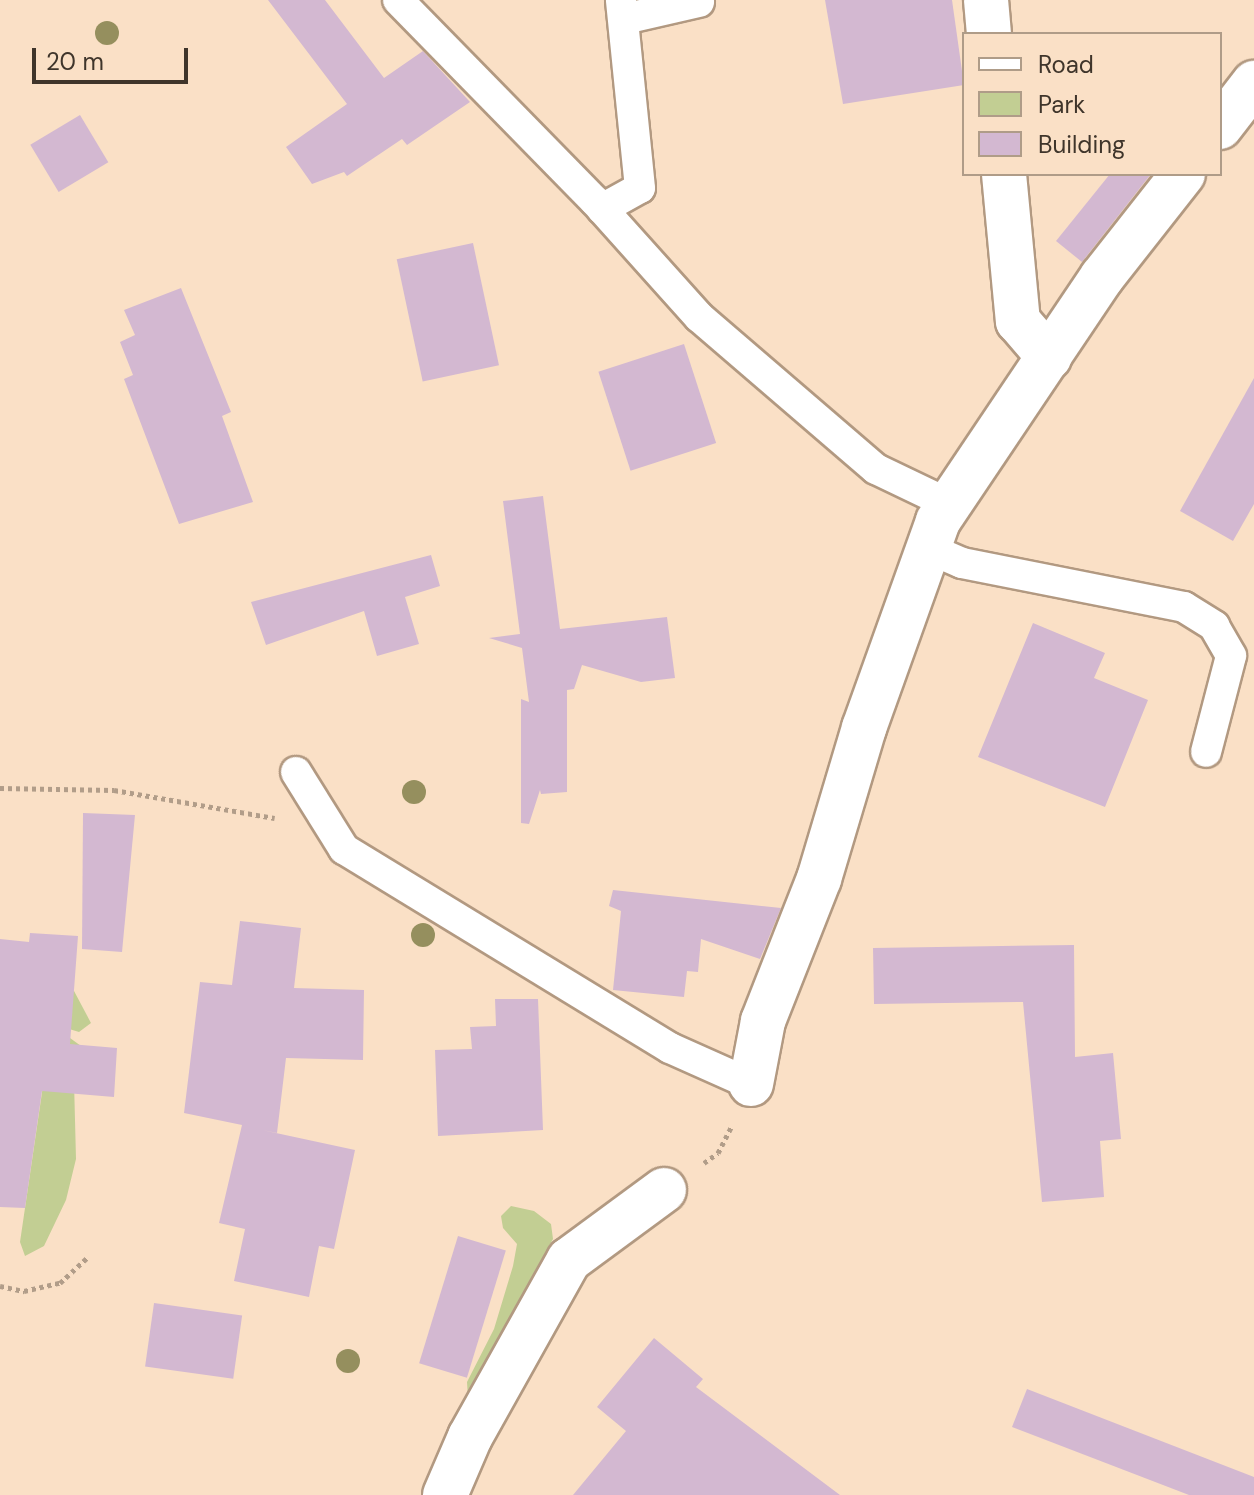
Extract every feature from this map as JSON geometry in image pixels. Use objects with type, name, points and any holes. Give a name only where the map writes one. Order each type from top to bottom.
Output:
[{"type":"street","points":[[986,0],[989,32]]},
{"type":"street","points":[[1222,124],[1254,83]]},
{"type":"street","points":[[1004,176],[1018,321],[1049,357]]},
{"type":"street","points":[[751,1084],[763,1021],[819,879],[925,547],[949,504],[1102,277],[1181,176]]},
{"type":"street","points":[[445,1495],[470,1437],[569,1260],[664,1190]]},
{"type":"lane","points":[[398,0],[602,209],[699,317],[876,469],[949,504]]},
{"type":"lane","points":[[602,209],[640,188],[622,10],[699,2]]},
{"type":"lane","points":[[925,547],[962,563],[1184,607],[1214,626],[1231,656],[1206,752]]},
{"type":"lane","points":[[296,772],[344,849],[670,1048],[751,1084]]},
{"type":"path","points":[[0,788],[114,790],[331,829]]},
{"type":"path","points":[[664,1190],[718,1153],[751,1084]]},
{"type":"path","points":[[0,1286],[24,1291],[60,1283],[88,1257]]},
{"type":"green space","points":[[0,986],[74,991],[91,1023],[79,1032],[53,1024]]},
{"type":"green space","points":[[70,1038],[81,1046],[74,1081],[76,1159],[66,1200],[44,1246],[25,1256],[20,1242],[49,1045]]},
{"type":"green space","points":[[511,1206],[534,1211],[551,1224],[553,1239],[468,1398],[467,1382],[494,1329],[513,1266],[517,1244],[503,1228],[501,1216]]},
{"type":"building","points":[[268,0],[325,0],[384,78],[423,51],[470,102],[407,145],[402,139],[347,176],[344,172],[312,184],[286,147],[347,104]]},
{"type":"building","points":[[825,0],[952,0],[962,85],[843,104]]},
{"type":"building","points":[[80,115],[108,162],[59,192],[30,145]]},
{"type":"building","points":[[1108,176],[1149,176],[1082,262],[1056,241]]},
{"type":"building","points":[[473,243],[499,365],[423,381],[397,259]]},
{"type":"building","points":[[181,288],[231,412],[222,416],[253,502],[179,524],[124,379],[133,375],[120,342],[135,335],[124,310]]},
{"type":"building","points":[[684,344],[716,443],[631,471],[598,372]]},
{"type":"building","points":[[1254,378],[1254,504],[1233,541],[1180,511]]},
{"type":"building","points":[[543,496],[560,629],[667,617],[675,678],[641,682],[582,665],[574,689],[567,690],[567,792],[541,794],[540,790],[529,824],[521,823],[521,699],[529,702],[522,648],[489,638],[520,634],[503,501]]},
{"type":"building","points":[[431,555],[440,586],[405,597],[419,644],[377,656],[364,611],[266,645],[251,602]]},
{"type":"building","points":[[1033,623],[1105,653],[1094,678],[1148,700],[1105,807],[978,757]]},
{"type":"building","points":[[83,813],[135,815],[122,952],[82,949]]},
{"type":"building","points":[[613,890],[781,908],[760,959],[701,939],[698,972],[687,971],[684,997],[613,990],[621,911],[609,906]]},
{"type":"building","points":[[240,921],[301,928],[294,988],[364,990],[363,1060],[286,1058],[277,1133],[262,1130],[355,1150],[334,1249],[319,1246],[309,1297],[234,1281],[245,1229],[219,1223],[242,1125],[184,1113],[200,982],[232,985]]},
{"type":"building","points":[[30,933],[78,936],[70,1044],[117,1048],[114,1097],[42,1091],[25,1208],[0,1207],[0,939],[29,942]]},
{"type":"building","points":[[1074,945],[1075,1057],[1113,1053],[1121,1139],[1100,1141],[1104,1197],[1042,1202],[1023,1002],[874,1004],[873,948]]},
{"type":"building","points":[[495,999],[538,999],[543,1130],[438,1136],[435,1050],[472,1049],[470,1027],[496,1026]]},
{"type":"building","points":[[458,1236],[506,1251],[467,1378],[419,1363]]},
{"type":"building","points":[[154,1303],[242,1315],[233,1379],[145,1366]]},
{"type":"building","points":[[654,1338],[703,1379],[696,1387],[840,1495],[573,1495],[626,1431],[597,1407]]},
{"type":"building","points":[[1027,1389],[1254,1477],[1254,1495],[1189,1495],[1012,1427]]}]
